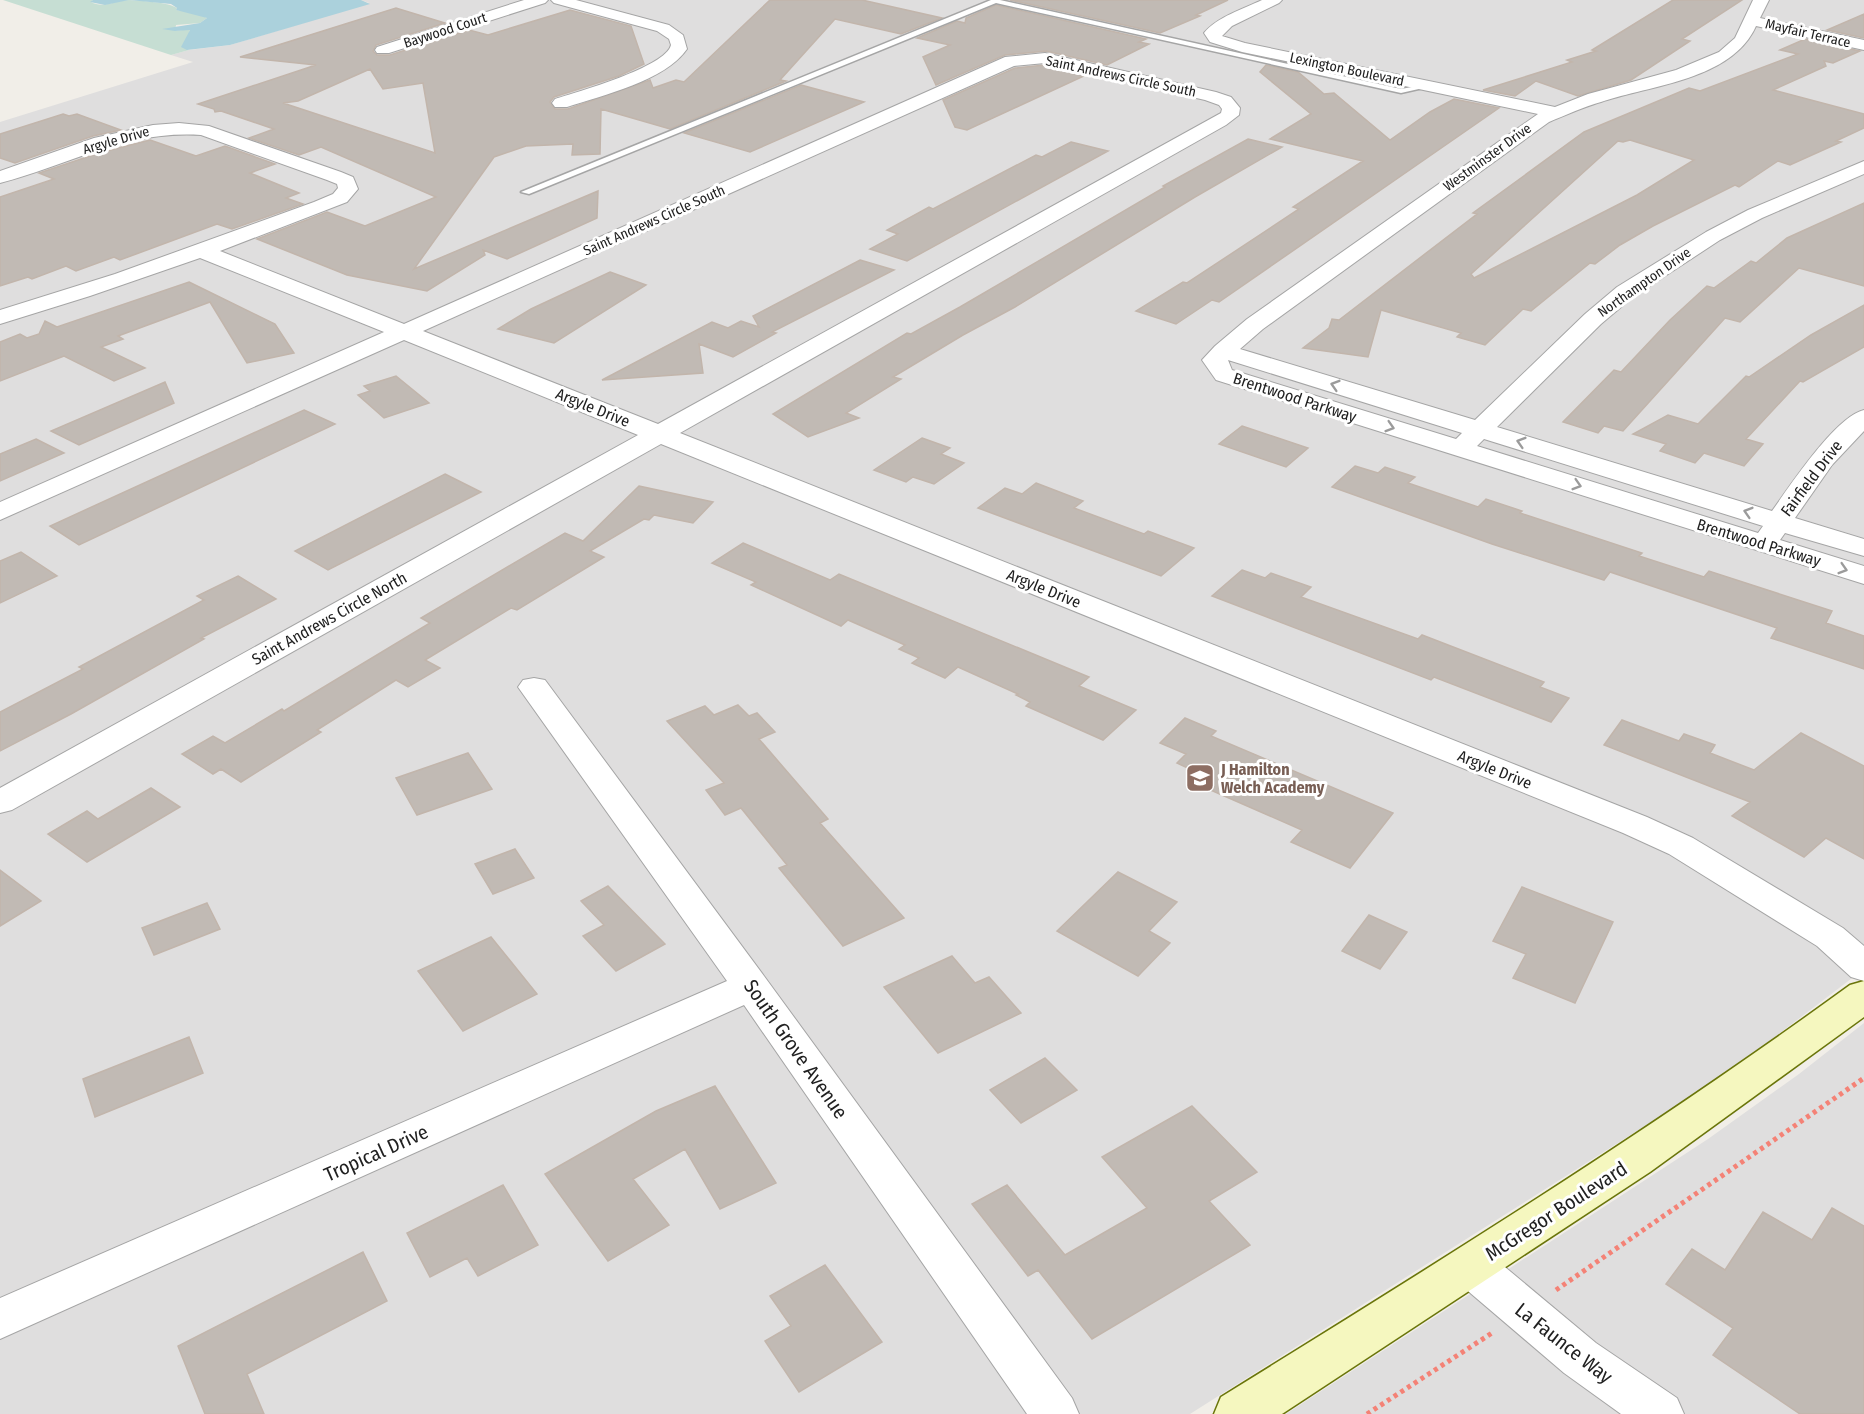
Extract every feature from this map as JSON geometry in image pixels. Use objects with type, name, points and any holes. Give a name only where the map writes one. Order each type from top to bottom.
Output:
[{"type":"main road","name":"McGregor Boulevard","points":[[1239,1414],[1691,1123],[1864,996]]},
{"type":"street","name":"Baywood Court","points":[[383,50],[540,0]]},
{"type":"street","points":[[559,0],[653,24],[672,33],[679,44],[679,50],[674,57],[657,68],[561,103]]},
{"type":"street","name":"Lexington Boulevard","points":[[1274,0],[1226,23],[1212,33],[1216,39],[1234,45],[1554,112]]},
{"type":"street","name":"Westminster Drive","points":[[1223,351],[1255,324],[1533,124],[1554,112],[1593,98],[1683,74],[1731,50],[1742,40],[1761,0]]},
{"type":"street","name":"Mayfair Terrace","points":[[1752,21],[1793,27],[1864,45]]},
{"type":"street","name":"Saint Andrews Circle South","points":[[404,331],[1011,61],[1034,58],[1062,61],[1210,96],[1225,101],[1232,108],[1230,115],[1220,121],[658,434]]},
{"type":"street","name":"Argyle Drive","points":[[0,177],[141,131],[186,127],[203,130],[346,182],[348,189],[340,198],[202,251],[98,288],[0,317]]},
{"type":"street","name":"Northampton Drive","points":[[1460,449],[1593,318],[1625,292],[1713,236],[1755,214],[1864,168]]},
{"type":"street","name":"Argyle Drive","points":[[202,251],[1635,825],[1681,846],[1830,937],[1864,967]]},
{"type":"street","points":[[0,512],[404,331]]},
{"type":"street","name":"Brentwood Parkway","points":[[1864,548],[1223,351],[1214,360],[1224,375],[1864,575]]},
{"type":"street","name":"Fairfield Drive","points":[[1764,544],[1812,472],[1837,441],[1864,417]]},
{"type":"street","name":"Saint Andrews Circle North","points":[[0,802],[658,434]]},
{"type":"street","name":"South Grove Avenue","points":[[534,687],[751,986],[1055,1414]]},
{"type":"street","name":"Tropical Drive","points":[[0,1319],[751,986]]},
{"type":"street","name":"La Faunce Way","points":[[1471,1266],[1580,1358],[1660,1414]]},
{"type":"lane","points":[[526,192],[995,1],[1401,91],[1428,86]]},
{"type":"path","points":[[1367,1414],[1523,1312],[1864,1078]]},
{"type":"shaded area","points":[[361,0],[1864,0],[1864,969],[1763,1046],[1673,1108],[1190,1414],[0,1414],[0,122],[193,62],[171,55],[189,50],[230,45],[369,3]]},
{"type":"shaded area","points":[[1864,1023],[1864,1414],[1286,1414],[1708,1139],[1799,1074]]},
{"type":"green space","points":[[3,0],[93,0],[91,2],[100,5],[124,0],[147,1],[167,4],[177,8],[176,10],[196,13],[207,18],[200,23],[176,25],[175,31],[190,29],[187,50],[189,50],[171,55]]},
{"type":"water","points":[[93,0],[129,0],[105,5],[90,2]]},
{"type":"water","points":[[129,0],[361,0],[370,4],[230,45],[187,50],[181,47],[190,30],[162,29],[200,23],[207,18],[176,10],[177,8],[171,4]]},
{"type":"building","points":[[770,0],[862,0],[942,18],[901,34],[835,19],[780,80],[786,81],[670,129],[601,109],[600,154],[572,155],[573,144],[526,146],[494,157],[414,269],[598,191],[597,218],[507,259],[483,250],[485,255],[427,291],[347,275],[257,239],[327,212],[365,226],[436,197],[321,147],[299,155],[249,138],[274,129],[221,111],[215,112],[214,109],[198,104],[316,65],[240,57],[396,8],[445,23],[376,45],[373,51],[377,55],[390,55],[469,30],[488,35],[570,10],[631,26],[644,64],[619,76],[554,97],[550,102],[555,109],[568,109],[650,80],[653,88],[676,80],[684,82]],"holes":[[[370,69],[383,89],[423,83],[435,153],[283,103],[298,101]]]},
{"type":"building","points":[[1010,0],[1228,0],[1196,15],[1200,16],[1160,33]]},
{"type":"building","points":[[1673,0],[1742,0],[1682,39],[1690,41],[1631,80],[1578,96],[1536,81],[1515,96],[1483,90],[1572,62],[1567,60],[1596,51],[1592,50]]},
{"type":"building","points":[[996,5],[1146,39],[1139,42],[1149,44],[1107,65],[1046,51],[1005,55],[936,85],[923,57],[950,45],[917,38],[957,21],[965,23],[966,18]]},
{"type":"building","points":[[1864,14],[1864,38],[1827,30]]},
{"type":"building","points":[[1805,39],[1860,51],[1833,63],[1824,61],[1826,66],[1773,90],[1864,114],[1864,128],[1836,141],[1841,142],[1790,165],[1778,161],[1739,187],[1735,185],[1653,226],[1620,245],[1595,264],[1590,263],[1531,311],[1523,309],[1485,345],[1457,337],[1461,333],[1381,310],[1368,357],[1303,348],[1329,328],[1332,319],[1339,320],[1477,214],[1473,213],[1584,132],[1689,88],[1700,91],[1798,54],[1780,50]],"holes":[[[1630,140],[1694,160],[1637,195],[1474,278],[1471,274],[1618,141]]]},
{"type":"building","points":[[1045,65],[1086,75],[967,130],[955,127],[943,100],[1015,68]]},
{"type":"building","points":[[1266,65],[1298,72],[1324,94],[1334,93],[1390,140],[1430,112],[1454,99],[1499,108],[1219,302],[1212,300],[1176,324],[1136,311],[1183,282],[1187,283],[1299,209],[1293,207],[1363,161],[1270,139],[1311,114],[1260,72]]},
{"type":"building","points":[[801,85],[864,102],[750,152],[684,133]]},
{"type":"building","points":[[63,114],[69,116],[77,114],[121,130],[93,136],[15,163],[0,158],[0,134]]},
{"type":"building","points":[[1248,139],[1282,147],[1195,197],[1015,307],[893,377],[901,379],[846,413],[859,418],[808,437],[773,414],[907,333],[911,334],[960,307],[1165,187],[1163,186]]},
{"type":"building","points":[[150,140],[196,156],[225,146],[275,164],[250,173],[299,193],[286,198],[303,204],[232,229],[217,224],[120,260],[114,257],[76,271],[66,266],[32,279],[28,277],[0,286],[0,197],[54,179],[39,173],[99,153]]},
{"type":"building","points":[[1071,142],[1108,151],[907,261],[870,249],[898,234],[887,230],[929,207],[933,209],[1036,155],[1042,157]]},
{"type":"building","points":[[1864,203],[1864,286],[1799,268],[1740,322],[1725,318],[1623,431],[1604,426],[1598,433],[1563,422],[1614,370],[1621,372],[1670,320],[1707,286],[1714,288],[1751,261],[1756,263],[1787,238]]},
{"type":"building","points":[[860,260],[894,270],[772,332],[776,333],[733,357],[699,344],[703,373],[602,380],[712,322],[728,328],[741,321],[759,327],[753,316]]},
{"type":"building","points":[[610,272],[646,285],[554,343],[498,329],[531,309]]},
{"type":"building","points":[[189,282],[275,324],[294,353],[247,363],[210,302],[118,336],[123,339],[101,347],[145,368],[114,381],[64,356],[0,381],[0,342],[20,334],[27,338],[39,334],[45,321],[57,327]]},
{"type":"building","points":[[1864,305],[1864,347],[1803,382],[1800,381],[1746,439],[1763,444],[1744,466],[1704,453],[1695,463],[1660,451],[1666,444],[1633,434],[1668,415],[1698,424],[1746,376],[1749,377],[1811,335]]},
{"type":"building","points":[[396,376],[429,403],[384,418],[358,395],[370,391],[364,386]]},
{"type":"building","points":[[165,382],[174,403],[79,445],[51,431]]},
{"type":"building","points":[[304,410],[335,424],[79,545],[50,526]]},
{"type":"building","points":[[1242,426],[1308,448],[1286,467],[1219,444]]},
{"type":"building","points":[[922,438],[950,448],[941,454],[964,463],[934,484],[913,477],[906,482],[874,470]]},
{"type":"building","points":[[36,439],[64,453],[0,481],[0,454]]},
{"type":"building","points":[[1355,466],[1378,473],[1385,467],[1415,477],[1408,483],[1478,507],[1486,499],[1522,511],[1520,513],[1642,553],[1639,556],[1704,577],[1709,571],[1832,611],[1826,623],[1864,636],[1864,669],[1771,638],[1777,628],[1610,572],[1604,580],[1492,544],[1332,487]]},
{"type":"building","points":[[445,474],[481,492],[328,570],[295,551]]},
{"type":"building","points":[[1036,483],[1083,501],[1074,508],[1144,534],[1148,531],[1194,548],[1161,576],[978,508],[1005,488],[1022,494]]},
{"type":"building","points":[[639,486],[713,502],[693,523],[654,515],[649,520],[644,519],[590,551],[604,557],[517,610],[511,608],[425,660],[440,668],[408,687],[396,680],[317,730],[321,732],[241,782],[221,769],[213,774],[182,754],[213,736],[225,743],[282,709],[284,711],[430,623],[421,618],[565,533],[583,541]]},
{"type":"building","points":[[743,543],[830,580],[839,574],[1089,677],[1079,686],[1136,710],[1103,740],[1026,706],[1030,702],[1016,695],[1018,694],[958,667],[945,678],[912,663],[919,658],[899,649],[905,645],[848,620],[841,626],[751,585],[756,582],[712,563]]},
{"type":"building","points":[[21,552],[57,576],[0,603],[0,561]]},
{"type":"building","points":[[1242,570],[1265,578],[1271,573],[1311,587],[1301,597],[1418,639],[1422,635],[1544,682],[1540,687],[1569,698],[1551,722],[1434,677],[1431,680],[1212,596]]},
{"type":"building","points":[[238,576],[276,599],[201,638],[204,639],[0,751],[0,712],[83,669],[79,667],[204,600],[197,596]]},
{"type":"building","points":[[738,705],[749,716],[757,713],[775,732],[759,739],[828,819],[820,823],[904,918],[843,946],[779,868],[787,865],[741,808],[725,815],[706,790],[724,783],[667,721],[705,706],[714,715]]},
{"type":"building","points":[[1185,718],[1216,731],[1211,736],[1393,813],[1350,868],[1291,842],[1302,830],[1199,785],[1207,777],[1177,763],[1186,754],[1160,743]]},
{"type":"building","points":[[1622,720],[1679,741],[1684,734],[1715,745],[1710,753],[1754,770],[1801,733],[1864,766],[1864,859],[1826,838],[1804,857],[1732,816],[1750,802],[1604,745]]},
{"type":"building","points":[[468,753],[492,789],[417,815],[396,778]]},
{"type":"building","points":[[151,788],[180,807],[87,862],[48,834],[87,811],[98,819]]},
{"type":"building","points":[[515,849],[534,878],[493,894],[475,864]]},
{"type":"building","points":[[0,870],[41,901],[0,926]]},
{"type":"building","points":[[1118,872],[1177,902],[1149,931],[1170,943],[1138,976],[1057,931]]},
{"type":"building","points":[[608,886],[665,944],[616,971],[583,936],[604,925],[581,901]]},
{"type":"building","points":[[1522,887],[1613,922],[1575,1003],[1513,978],[1526,954],[1493,941]]},
{"type":"building","points":[[207,903],[220,929],[154,955],[142,928]]},
{"type":"building","points":[[1369,915],[1407,932],[1380,969],[1342,951]]},
{"type":"building","points":[[491,937],[537,994],[463,1031],[418,971]]},
{"type":"building","points":[[952,956],[975,983],[989,977],[1021,1013],[938,1053],[884,987]]},
{"type":"building","points":[[189,1037],[203,1073],[95,1117],[83,1079]]},
{"type":"building","points":[[1045,1058],[1077,1090],[1021,1123],[990,1090]]},
{"type":"building","points":[[715,1086],[776,1183],[720,1209],[685,1149],[633,1179],[669,1225],[608,1261],[545,1174],[656,1111]]},
{"type":"building","points":[[1192,1106],[1257,1172],[1209,1201],[1250,1245],[1092,1339],[1038,1270],[1028,1276],[972,1204],[1007,1185],[1065,1255],[1147,1208],[1102,1157]]},
{"type":"building","points":[[503,1185],[538,1245],[478,1276],[467,1258],[430,1277],[407,1233]]},
{"type":"building","points":[[1832,1208],[1864,1226],[1864,1414],[1800,1414],[1713,1355],[1733,1328],[1666,1284],[1692,1249],[1725,1270],[1763,1212],[1812,1240]]},
{"type":"building","points":[[363,1252],[387,1301],[247,1374],[264,1414],[205,1414],[178,1346]]},
{"type":"building","points":[[825,1265],[882,1342],[799,1392],[765,1341],[791,1326],[770,1296]]},
{"type":"place","name":"J Hamilton Welch Academy","points":[[1200,778]]}]
